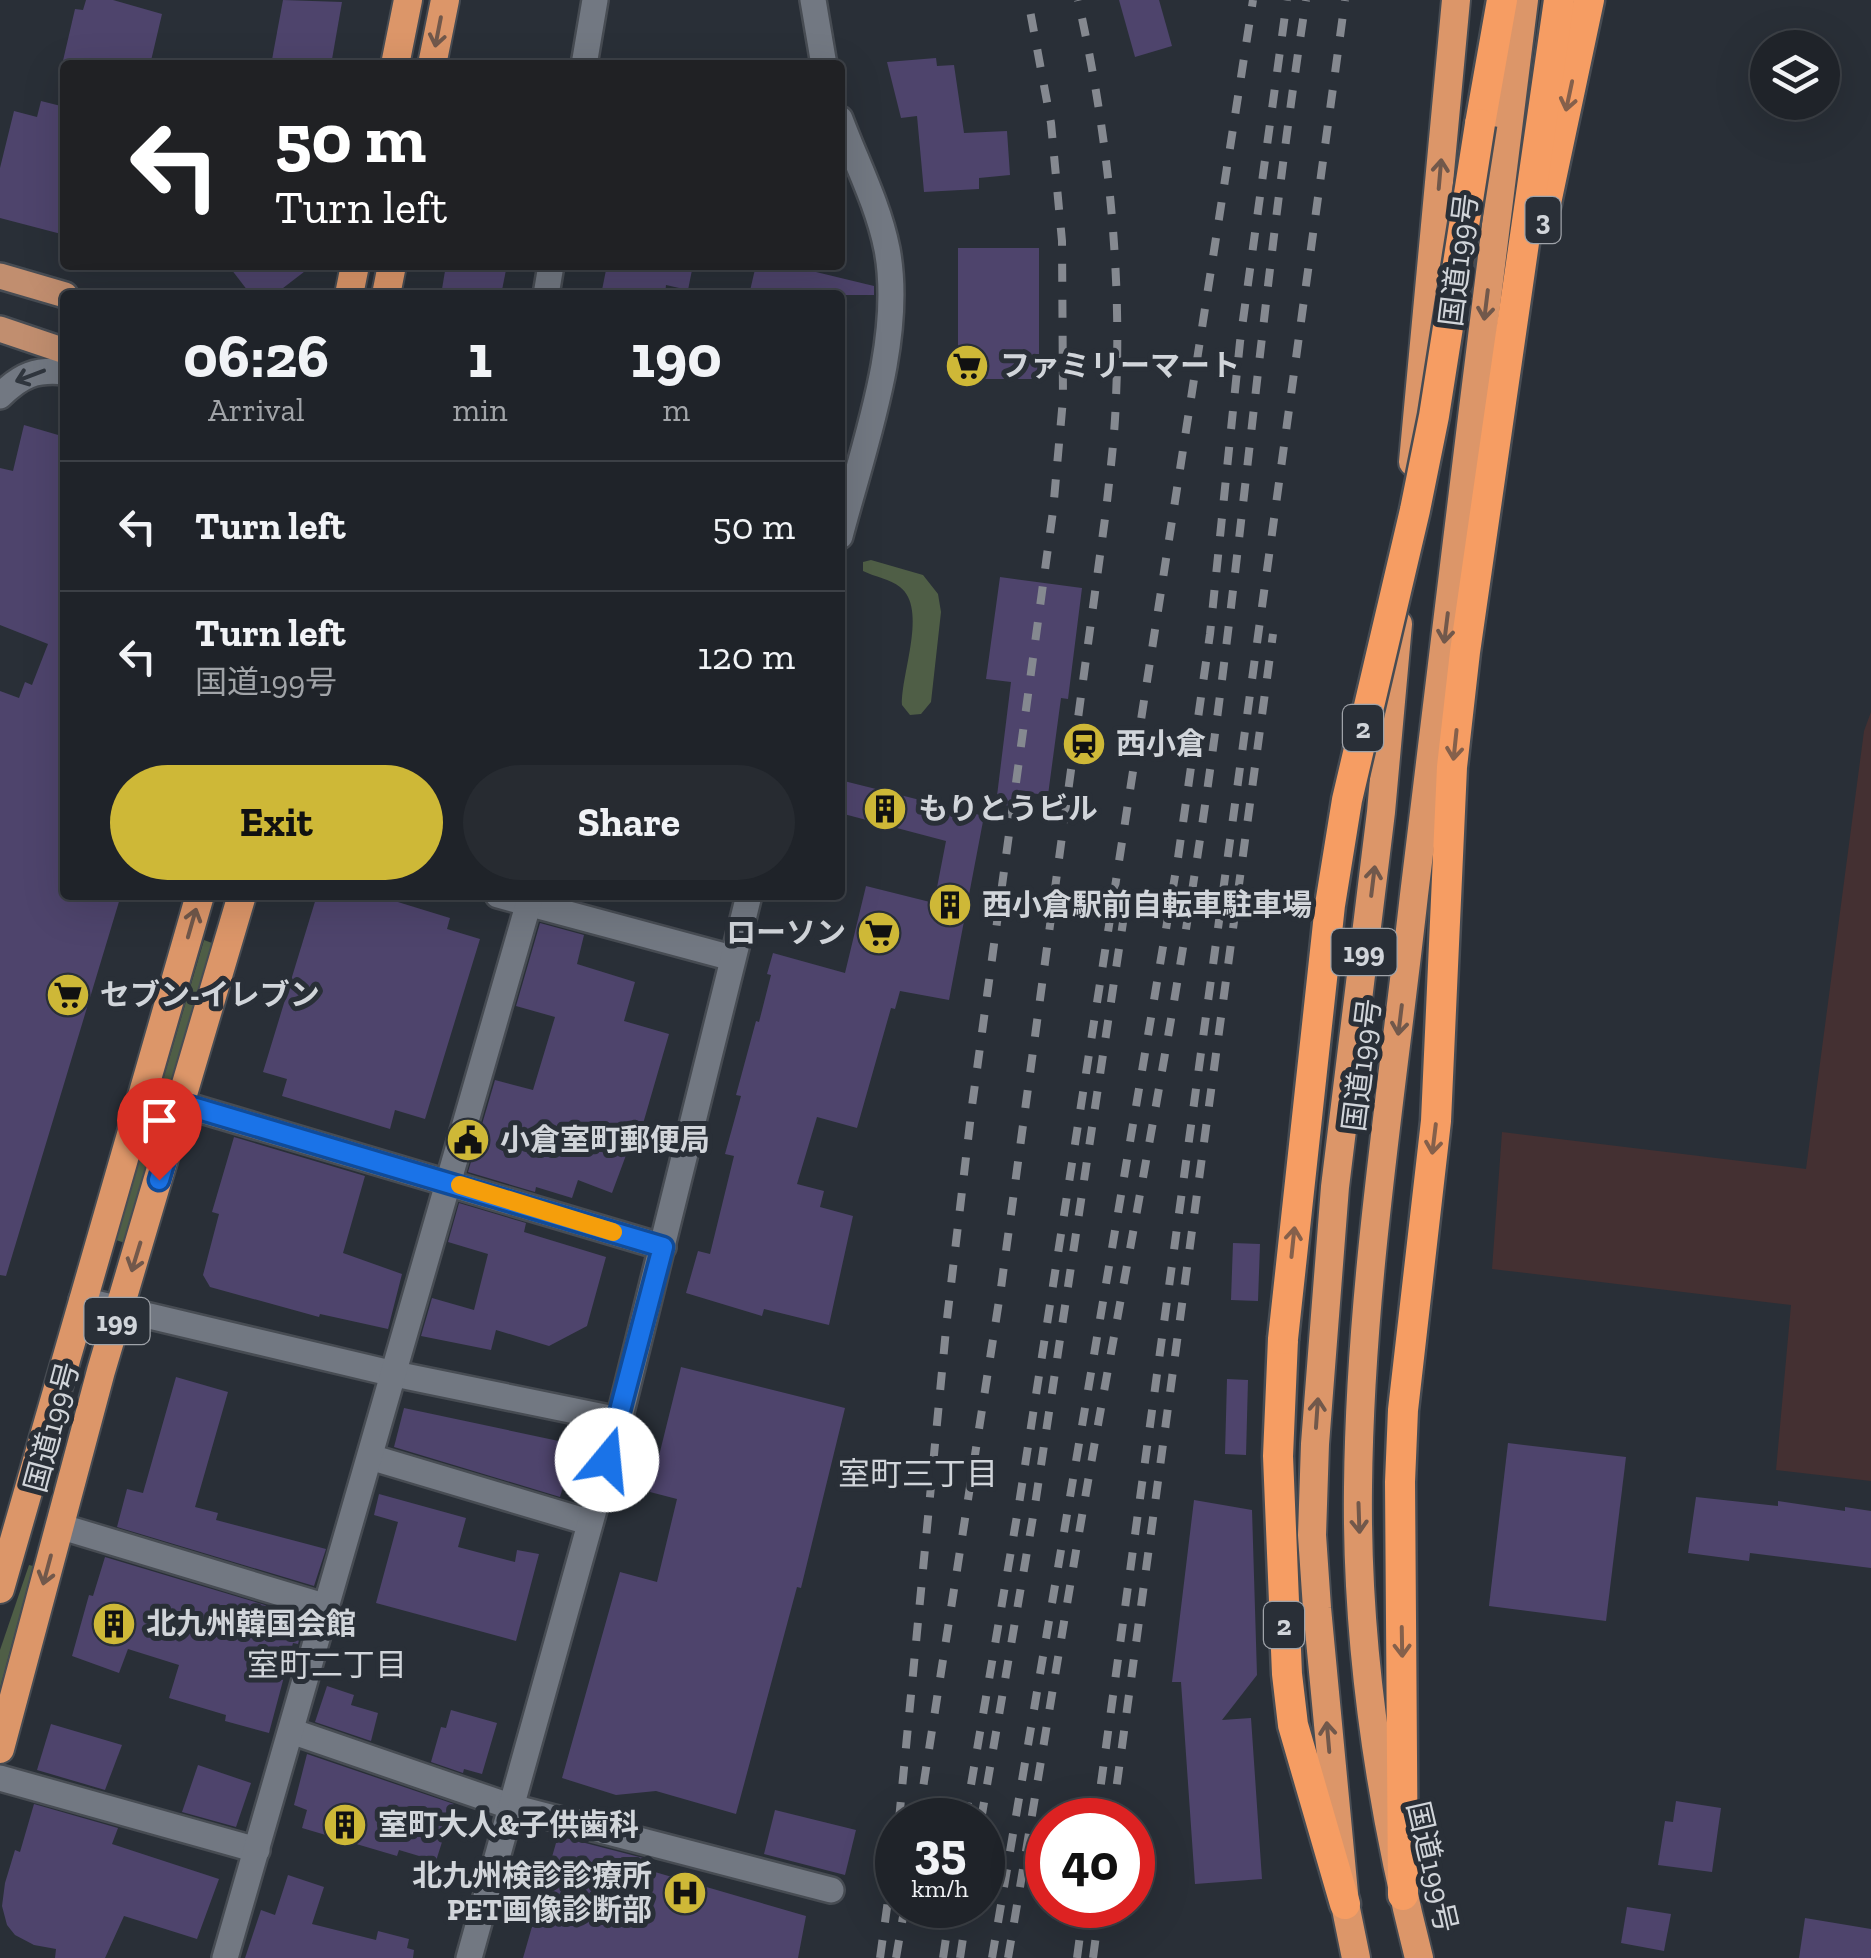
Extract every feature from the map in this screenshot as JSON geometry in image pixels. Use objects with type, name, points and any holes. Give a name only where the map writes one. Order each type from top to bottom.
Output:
[{"type":"highway","points":[[396,60],[408,0]]},
{"type":"highway","points":[[433,60],[444,0]]},
{"type":"highway","name":"国道199号","points":[[1356,1958],[1345,1904],[1314,1571],[1314,1444],[1335,1187],[1381,812],[1456,0]]},
{"type":"highway","name":"2","points":[[1345,1904],[1293,1725],[1287,1674],[1278,1456],[1283,1339],[1333,887],[1366,714],[1434,416],[1502,0]]},
{"type":"highway","name":"国道199号","points":[[1419,1958],[1381,1785],[1365,1636],[1358,1492],[1364,1355],[1442,654],[1524,0]]},
{"type":"highway","points":[[1403,1895],[1400,1482],[1410,1335],[1441,1055],[1452,767],[1525,220],[1560,0]]},
{"type":"highway","name":"3","points":[[1496,440],[1588,0]]},
{"type":"highway","name":"国道199号","points":[[0,1589],[199,900]]},
{"type":"highway","name":"国道199号","points":[[0,1748],[120,1310],[241,900]]},
{"type":"main road","points":[[0,276],[60,294]]},
{"type":"main road","points":[[0,329],[60,349]]},
{"type":"street","points":[[585,60],[595,0]]},
{"type":"street","points":[[814,0],[823,60]]},
{"type":"street","points":[[845,132],[876,211],[887,248],[892,287],[885,360],[845,516]]},
{"type":"street","points":[[0,396],[22,376],[60,372]]},
{"type":"street","points":[[224,1958],[529,900]]},
{"type":"street","points":[[532,900],[732,958]]},
{"type":"street","points":[[469,1958],[619,1420],[748,900]]},
{"type":"street","points":[[182,1104],[663,1247]]},
{"type":"street","points":[[82,1300],[390,1374],[619,1420]]},
{"type":"street","points":[[370,1456],[588,1522]]},
{"type":"street","points":[[59,1526],[327,1607]]},
{"type":"street","points":[[291,1730],[512,1807],[830,1890]]},
{"type":"street","points":[[0,1778],[257,1850]]},
{"type":"shaded area","points":[[1871,712],[1871,1481],[1776,1470],[1791,1305],[1492,1269],[1502,1132],[1806,1169],[1864,731]]},
{"type":"green space","points":[[871,560],[923,575],[938,594],[941,612],[931,702],[921,714],[910,715],[902,705],[913,626],[908,597],[896,584],[863,571],[863,562]]},
{"type":"green space","points":[[204,940],[212,943],[125,1243],[116,1240]]},
{"type":"green space","points":[[29,1565],[33,1566],[0,1688],[0,1650]]},
{"type":"building","points":[[86,0],[113,0],[162,14],[151,60],[63,60],[75,9],[83,10]]},
{"type":"building","points":[[283,0],[342,2],[332,60],[272,60]]},
{"type":"building","points":[[1119,0],[1159,0],[1172,46],[1135,57]]},
{"type":"building","points":[[936,58],[937,66],[954,65],[964,133],[1007,131],[1010,175],[979,178],[979,189],[924,192],[917,116],[901,118],[887,62]]},
{"type":"building","points":[[41,101],[60,106],[60,234],[0,218],[0,168],[14,111],[37,117]]},
{"type":"building","points":[[958,248],[1039,248],[1039,379],[958,379]]},
{"type":"building","points":[[232,270],[306,270],[280,290],[247,290]]},
{"type":"building","points":[[445,270],[506,270],[502,290],[442,290]]},
{"type":"building","points":[[606,270],[692,270],[688,290],[666,285],[666,290],[602,290]]},
{"type":"building","points":[[755,270],[808,270],[874,286],[874,295],[845,295],[845,290],[750,290]]},
{"type":"building","points":[[24,425],[60,436],[60,900],[119,900],[6,1276],[0,1275],[0,691],[19,698],[25,682],[32,685],[48,644],[0,625],[0,468],[13,471]]},
{"type":"building","name":"西小倉","points":[[1000,577],[1082,588],[1068,699],[1061,698],[1048,795],[1029,793],[1027,808],[996,804],[1011,682],[986,679]]},
{"type":"building","points":[[845,781],[984,816],[949,1000],[900,991],[895,1009],[891,1008],[857,1128],[817,1117],[797,1184],[824,1191],[820,1207],[853,1216],[829,1325],[764,1309],[762,1316],[686,1293],[698,1251],[710,1254],[734,1156],[725,1154],[741,1096],[736,1095],[756,1021],[759,1022],[773,953],[845,973],[866,886],[934,903],[946,841],[845,814]]},
{"type":"building","points":[[315,900],[391,900],[450,918],[447,929],[480,939],[425,1119],[395,1110],[390,1129],[282,1096],[287,1079],[263,1072]]},
{"type":"building","points":[[540,923],[584,935],[577,964],[635,982],[624,1021],[669,1034],[638,1141],[632,1139],[612,1193],[578,1180],[572,1198],[536,1187],[535,1192],[468,1172],[495,1080],[533,1090],[555,1017],[516,1006]]},
{"type":"building","points":[[234,1137],[365,1176],[343,1253],[402,1274],[388,1329],[320,1314],[319,1317],[210,1287],[203,1275],[219,1214],[212,1212]]},
{"type":"building","points":[[459,1203],[526,1223],[524,1232],[606,1257],[587,1326],[549,1346],[496,1330],[491,1350],[421,1336],[432,1298],[474,1310],[488,1254],[448,1242]]},
{"type":"building","points":[[1233,1243],[1260,1244],[1258,1301],[1231,1300]]},
{"type":"building","points":[[681,1367],[845,1408],[801,1588],[797,1587],[736,1814],[656,1791],[616,1795],[562,1778],[620,1572],[657,1582],[677,1499],[650,1492]]},
{"type":"building","points":[[176,1377],[228,1392],[195,1507],[218,1513],[216,1520],[326,1549],[314,1586],[117,1527],[127,1489],[143,1493]]},
{"type":"building","points":[[1227,1379],[1248,1380],[1246,1455],[1225,1454]]},
{"type":"building","points":[[404,1408],[568,1443],[573,1453],[560,1497],[394,1447]]},
{"type":"building","points":[[1508,1443],[1626,1457],[1606,1621],[1489,1606]]},
{"type":"building","points":[[379,1494],[466,1518],[458,1547],[515,1562],[517,1550],[539,1554],[516,1641],[376,1603],[398,1522],[374,1515]]},
{"type":"building","points":[[1696,1497],[1871,1511],[1871,1568],[1750,1553],[1749,1561],[1688,1553]]},
{"type":"building","points":[[1194,1500],[1252,1510],[1257,1675],[1222,1720],[1251,1718],[1262,1879],[1195,1884],[1181,1682],[1172,1682]]},
{"type":"building","points":[[105,1557],[305,1617],[298,1644],[293,1643],[269,1733],[225,1721],[226,1715],[169,1698],[179,1665],[128,1649],[119,1673],[72,1656],[89,1595],[93,1596]]},
{"type":"building","points":[[327,1686],[354,1695],[351,1705],[378,1713],[371,1741],[315,1722]]},
{"type":"building","points":[[451,1710],[497,1723],[482,1774],[464,1769],[463,1773],[431,1762],[441,1727],[446,1728]]},
{"type":"building","points":[[51,1724],[122,1745],[105,1790],[37,1770]]},
{"type":"building","points":[[307,1754],[454,1804],[436,1861],[399,1850],[397,1856],[302,1828],[307,1810],[294,1805]]},
{"type":"building","points":[[198,1765],[251,1783],[236,1827],[182,1812]]},
{"type":"building","points":[[1676,1801],[1721,1808],[1712,1872],[1658,1865],[1665,1821],[1673,1822]]},
{"type":"building","points":[[34,1804],[118,1828],[112,1844],[219,1879],[197,1939],[124,1916],[105,1958],[55,1958],[56,1949],[34,1945],[15,1935],[7,1925],[2,1906],[5,1883],[15,1850],[20,1852]]},
{"type":"building","points":[[775,1810],[856,1830],[845,1875],[764,1854]]},
{"type":"building","points":[[558,1836],[651,1860],[648,1870],[806,1916],[798,1958],[523,1958]]},
{"type":"building","points":[[288,1875],[324,1887],[312,1924],[376,1940],[378,1931],[409,1939],[407,1948],[414,1950],[413,1958],[245,1958],[261,1910],[275,1915]]},
{"type":"building","points":[[1627,1907],[1671,1914],[1664,1951],[1621,1943]]},
{"type":"building","points":[[1805,1918],[1871,1929],[1871,1958],[1799,1958]]},
{"type":"railway","points":[[901,1798],[947,1319],[1053,511],[1063,399],[1062,241],[1051,123],[1028,0]]},
{"type":"railway","points":[[921,1798],[1001,1288],[1113,440],[1117,298],[1110,197],[1097,98],[1078,0]]},
{"type":"railway","points":[[969,1798],[1019,1504],[1253,0]]},
{"type":"railway","points":[[992,1958],[1178,858],[1210,634],[1240,342],[1287,0]]},
{"type":"railway","points":[[1008,1958],[1197,859],[1306,0]]},
{"type":"railway","points":[[1099,1798],[1345,0]]},
{"type":"railway","points":[[1115,1798],[1273,634]]},
{"type":"railway","points":[[985,1798],[1035,1505],[1125,909]]},
{"type":"railway","points":[[880,1958],[884,1928]]},
{"type":"railway","points":[[896,1958],[901,1928]]},
{"type":"railway","points":[[943,1958],[948,1928]]},
{"type":"railway","points":[[960,1958],[965,1928]]},
{"type":"railway","points":[[1077,1958],[1081,1928]]},
{"type":"railway","points":[[1093,1958],[1097,1928]]},
{"type":"slow traffic","points":[[460,1185],[613,1232]]},
{"type":"place","name":"ファミリーマート","points":[[967,366]]},
{"type":"place","name":"西小倉","points":[[1084,744]]},
{"type":"place","name":"もりとうビル","points":[[885,809]]},
{"type":"place","name":"西小倉駅前自転車駐車場","points":[[950,905]]},
{"type":"place","name":"ローソン","points":[[879,933]]},
{"type":"place","name":"セブン-イレブン","points":[[68,995]]},
{"type":"place","name":"小倉室町郵便局","points":[[468,1140]]},
{"type":"place","name":"北九州韓国会館","points":[[114,1624]]},
{"type":"place","name":"室町大人&子供歯科","points":[[345,1825]]},
{"type":"place","name":"北九州検診診療所 PET画像診断部","points":[[685,1893]]},
{"type":"district","name":"室町三丁目","points":[[918,1474]]},
{"type":"district","name":"室町二丁目","points":[[327,1665]]},
{"type":"route","points":[[159,1180],[182,1104],[663,1247],[607,1460]]}]
